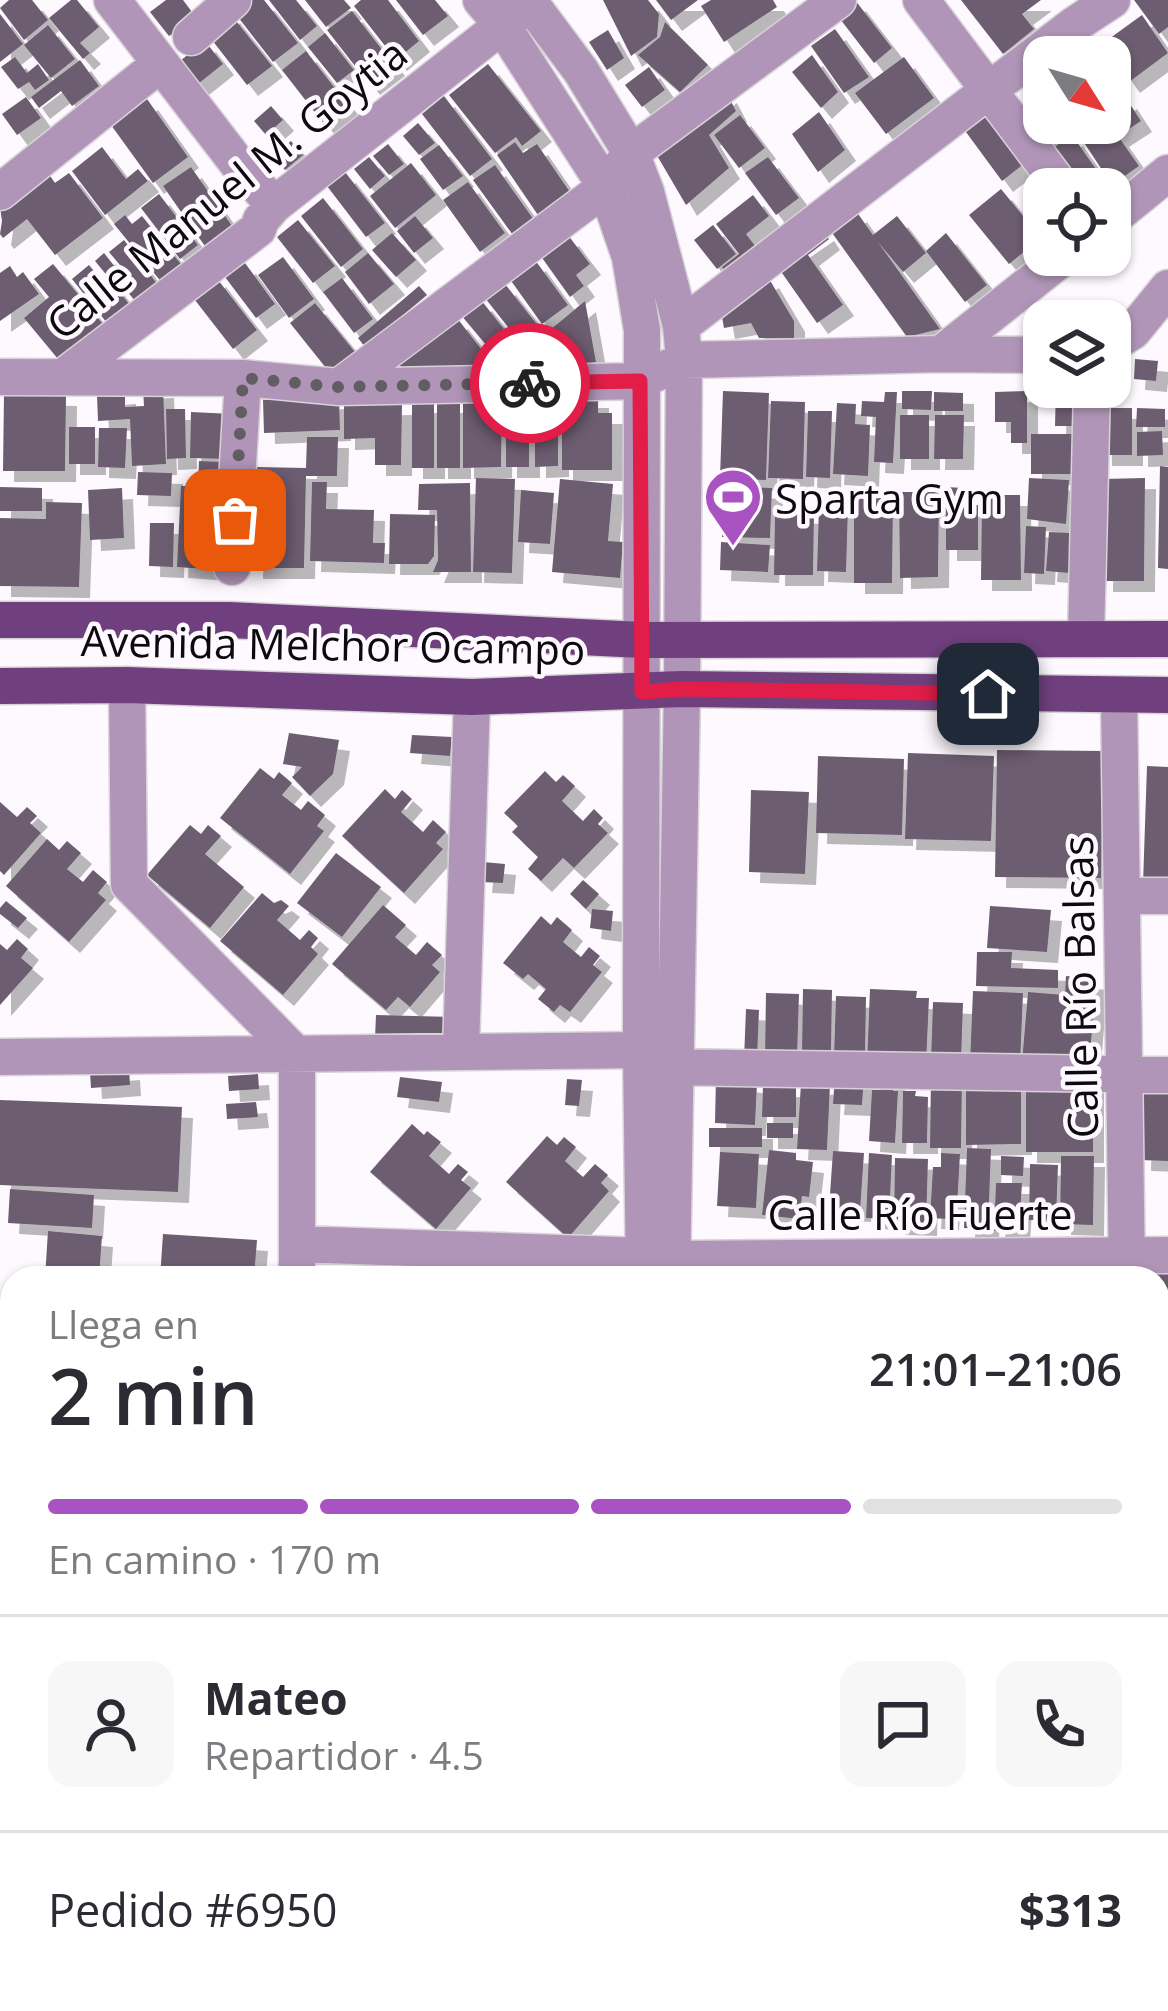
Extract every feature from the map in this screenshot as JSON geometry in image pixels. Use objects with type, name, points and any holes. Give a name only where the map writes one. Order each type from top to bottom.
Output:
[{"type":"main road","name":"Avenida Melchor Ocampo","points":[[0,620],[229,620],[642,640],[1168,639]]},
{"type":"main road","name":"Avenida Melchor Ocampo","points":[[0,686],[127,685],[472,697],[682,689],[1168,695]]},
{"type":"street","points":[[112,0],[274,205]]},
{"type":"street","points":[[191,37],[233,0]]},
{"type":"street","points":[[339,387],[606,187],[631,152],[838,0]]},
{"type":"street","points":[[921,0],[1048,168]]},
{"type":"street","points":[[0,377],[243,378],[339,387],[640,381],[990,91],[1112,0]]},
{"type":"street","points":[[515,6],[581,71],[631,152],[646,192],[683,343],[676,1067],[659,1266]]},
{"type":"street","points":[[515,6],[606,187],[630,257],[642,330],[641,1050],[659,1266]]},
{"type":"street","name":"Calle Manuel M. Goytia","points":[[63,377],[258,229],[274,205],[515,6]]},
{"type":"street","points":[[0,192],[160,64]]},
{"type":"street","points":[[1131,203],[1168,173]]},
{"type":"street","points":[[941,354],[1039,276]]},
{"type":"street","points":[[1137,335],[1168,288]]},
{"type":"street","points":[[683,343],[1023,355]]},
{"type":"street","points":[[232,567],[243,378]]},
{"type":"street","points":[[1086,638],[1091,408]]},
{"type":"street","points":[[127,685],[129,884],[298,1055],[297,1261]]},
{"type":"street","name":"Calle Río Balsas","points":[[1119,695],[1127,1266]]},
{"type":"street","points":[[461,1050],[472,697]]},
{"type":"street","points":[[1122,896],[1168,896]]},
{"type":"street","points":[[0,1057],[641,1050]]},
{"type":"street","points":[[676,1067],[1168,1075]]},
{"type":"street","name":"Calle Río Fuerte","points":[[1130,1266],[1168,1255]]},
{"type":"street","name":"Calle Río Fuerte","points":[[297,1261],[556,1266]]},
{"type":"building","points":[[9,0],[32,0],[48,20],[24,40],[0,8]]},
{"type":"building","points":[[77,0],[99,27],[80,43],[90,53],[83,59],[49,18]]},
{"type":"building","points":[[166,0],[183,0],[195,16],[169,36],[150,12]]},
{"type":"building","points":[[242,0],[264,0],[298,43],[273,62],[231,8]]},
{"type":"building","points":[[269,0],[296,0],[317,26],[300,40]]},
{"type":"building","points":[[305,0],[344,0],[351,8],[326,27]]},
{"type":"building","points":[[361,0],[388,0],[419,41],[396,60],[354,6]]},
{"type":"building","points":[[396,0],[435,0],[448,16],[423,35]]},
{"type":"building","points":[[603,0],[648,0],[659,14],[657,37],[631,56]]},
{"type":"building","points":[[656,0],[698,0],[671,20]]},
{"type":"building","points":[[711,0],[773,0],[777,7],[724,42],[701,6]]},
{"type":"building","points":[[855,0],[892,48],[874,63],[837,15]]},
{"type":"building","points":[[961,0],[1041,0],[1022,14],[1034,29],[1003,54]]},
{"type":"building","points":[[1134,0],[1168,0],[1168,27],[1159,34]]},
{"type":"building","points":[[352,11],[394,65],[369,84],[327,30]]},
{"type":"building","points":[[229,12],[272,66],[247,85],[205,31]]},
{"type":"building","points":[[0,14],[23,44],[0,62]]},
{"type":"building","points":[[1142,15],[1168,53],[1131,81],[1131,36],[1113,36]]},
{"type":"building","points":[[665,22],[708,65],[680,92],[638,55],[660,37]]},
{"type":"building","points":[[48,25],[75,59],[51,78],[24,45]]},
{"type":"building","points":[[835,29],[869,77],[844,93],[811,46]]},
{"type":"building","points":[[608,30],[624,58],[607,70],[589,42]]},
{"type":"building","points":[[325,33],[354,70],[337,83],[308,47]]},
{"type":"building","points":[[205,41],[223,64],[198,84],[180,61]]},
{"type":"building","points":[[306,51],[348,105],[324,124],[282,70]]},
{"type":"building","points":[[812,55],[838,92],[821,108],[792,72]]},
{"type":"building","points":[[15,57],[27,73],[38,64],[49,80],[35,90],[29,82],[18,89],[1,67]]},
{"type":"building","points":[[904,57],[934,98],[886,134],[855,93]]},
{"type":"building","points":[[80,60],[99,86],[72,106],[61,91],[39,108],[31,97]]},
{"type":"building","points":[[488,64],[541,131],[522,146],[516,137],[495,153],[449,95]]},
{"type":"building","points":[[649,67],[665,90],[642,107],[625,85]]},
{"type":"building","points":[[726,92],[736,111],[709,135],[729,168],[686,205],[652,147]]},
{"type":"building","points":[[444,96],[492,159],[470,176],[422,114]]},
{"type":"building","points":[[26,97],[41,118],[17,135],[2,114]]},
{"type":"building","points":[[147,99],[188,157],[153,183],[111,125]]},
{"type":"building","points":[[271,106],[283,120],[266,135],[254,121]]},
{"type":"building","points":[[1131,106],[1141,121],[1131,128]]},
{"type":"building","points":[[986,110],[1025,163],[1002,181],[963,128]]},
{"type":"building","points":[[819,112],[845,150],[818,172],[792,134]]},
{"type":"building","points":[[740,115],[765,148],[739,168],[714,135]]},
{"type":"building","points":[[418,123],[435,143],[419,155],[403,136]]},
{"type":"building","points":[[291,141],[303,155],[285,170],[273,156]]},
{"type":"building","points":[[515,142],[523,153],[537,144],[572,195],[540,218],[497,155]]},
{"type":"building","points":[[388,144],[404,164],[389,175],[373,156]]},
{"type":"building","points":[[1059,144],[1078,144],[1095,168],[1053,168],[1043,155]]},
{"type":"building","points":[[1085,144],[1124,144],[1139,166],[1131,172],[1131,168],[1101,168]]},
{"type":"building","points":[[439,145],[463,176],[443,190],[420,159]]},
{"type":"building","points":[[102,147],[126,179],[138,169],[148,181],[105,215],[72,171]]},
{"type":"building","points":[[369,157],[385,176],[370,189],[354,169]]},
{"type":"building","points":[[768,157],[799,198],[776,215],[745,173]]},
{"type":"building","points":[[411,163],[436,195],[395,228],[370,196]]},
{"type":"building","points":[[495,165],[534,220],[513,235],[473,180]]},
{"type":"building","points":[[191,167],[237,233],[209,252],[163,186]]},
{"type":"building","points":[[46,170],[55,183],[69,173],[103,218],[55,255],[27,219],[3,238],[0,234],[0,207]]},
{"type":"building","points":[[345,172],[385,223],[366,237],[327,186]]},
{"type":"building","points":[[468,182],[505,233],[480,252],[443,200]]},
{"type":"building","points":[[1001,189],[1023,216],[1023,253],[1009,264],[969,215]]},
{"type":"building","points":[[159,194],[198,245],[180,259],[141,208]]},
{"type":"building","points":[[753,195],[769,216],[746,234],[763,256],[732,280],[722,267],[739,254],[716,224]]},
{"type":"building","points":[[323,198],[363,249],[341,267],[301,216]]},
{"type":"building","points":[[856,211],[873,235],[897,216],[926,253],[903,272],[878,242],[940,329],[907,337],[830,230]]},
{"type":"building","points":[[125,215],[132,224],[142,216],[184,268],[163,284],[114,224]]},
{"type":"building","points":[[415,216],[433,238],[414,253],[397,231]]},
{"type":"building","points":[[298,220],[335,266],[313,283],[277,237]]},
{"type":"building","points":[[713,225],[736,254],[717,269],[694,240]]},
{"type":"building","points":[[823,230],[829,239],[808,255],[843,305],[817,323],[775,263]]},
{"type":"building","points":[[392,233],[416,260],[396,277],[372,250]]},
{"type":"building","points":[[946,233],[987,285],[965,302],[926,251]]},
{"type":"building","points":[[568,235],[590,264],[576,275],[584,286],[570,297],[540,255]]},
{"type":"building","points":[[124,240],[158,285],[136,302],[121,284],[130,277],[109,252]]},
{"type":"building","points":[[104,253],[123,277],[114,285],[130,305],[107,323],[72,279],[89,265],[103,282],[109,278],[95,261]]},
{"type":"building","points":[[368,253],[394,284],[369,304],[345,272]]},
{"type":"building","points":[[283,257],[314,299],[289,318],[258,275]]},
{"type":"building","points":[[535,260],[568,305],[542,324],[509,278]]},
{"type":"building","points":[[245,263],[275,304],[256,318],[225,277]]},
{"type":"building","points":[[53,264],[102,323],[58,359],[24,318],[49,297],[34,279]]},
{"type":"building","points":[[10,266],[17,277],[23,272],[39,294],[0,321],[0,273]]},
{"type":"building","points":[[215,276],[257,330],[233,349],[191,295]]},
{"type":"building","points":[[768,277],[794,321],[794,338],[759,338],[751,323],[724,328],[720,306]]},
{"type":"building","points":[[342,278],[373,319],[354,333],[323,292]]},
{"type":"building","points":[[505,284],[539,327],[520,342],[485,298]]},
{"type":"building","points":[[419,286],[427,295],[365,347],[358,338]]},
{"type":"building","points":[[481,300],[515,343],[497,358],[461,315]]},
{"type":"building","points":[[585,301],[596,362],[575,366],[550,330]]},
{"type":"building","points":[[315,303],[355,352],[330,373],[290,323]]},
{"type":"building","points":[[457,318],[492,363],[471,373],[417,371],[392,364]]},
{"type":"building","points":[[1135,359],[1158,361],[1156,381],[1134,379]]},
{"type":"building","points":[[163,387],[166,464],[132,466],[130,419],[98,421],[97,395],[125,393],[125,407],[144,406],[143,388]]},
{"type":"building","points":[[723,391],[769,393],[766,480],[720,478]]},
{"type":"building","points":[[902,391],[932,391],[931,410],[902,409]]},
{"type":"building","points":[[1023,391],[1027,443],[1011,443],[1011,422],[995,422],[995,392]]},
{"type":"building","points":[[885,392],[897,392],[893,463],[874,462],[876,417],[861,416],[862,401],[884,402]]},
{"type":"building","points":[[934,392],[963,393],[963,411],[934,411]]},
{"type":"building","points":[[4,394],[66,395],[65,471],[3,471]]},
{"type":"building","points":[[562,397],[598,397],[598,413],[612,413],[612,470],[562,470]]},
{"type":"building","points":[[339,398],[340,430],[264,433],[263,400]]},
{"type":"building","points":[[506,401],[529,401],[529,467],[506,467]]},
{"type":"building","points":[[535,401],[558,401],[558,466],[535,467]]},
{"type":"building","points":[[771,401],[805,402],[803,479],[768,478]]},
{"type":"building","points":[[412,402],[434,402],[434,468],[412,468]]},
{"type":"building","points":[[437,402],[460,402],[460,468],[437,468]]},
{"type":"building","points":[[463,403],[502,403],[501,467],[463,468]]},
{"type":"building","points":[[837,403],[856,404],[855,424],[870,425],[868,476],[833,474]]},
{"type":"building","points":[[402,404],[401,465],[375,465],[375,438],[344,439],[344,405]]},
{"type":"building","points":[[1055,408],[1075,408],[1075,426],[1055,426]]},
{"type":"building","points":[[1100,408],[1132,408],[1132,455],[1101,455]]},
{"type":"building","points":[[1137,408],[1165,409],[1165,427],[1136,427]]},
{"type":"building","points":[[166,409],[185,409],[186,458],[167,459]]},
{"type":"building","points":[[808,411],[832,411],[830,478],[806,477]]},
{"type":"building","points":[[191,412],[232,414],[230,459],[190,458]]},
{"type":"building","points":[[900,415],[929,415],[929,459],[900,459]]},
{"type":"building","points":[[935,415],[964,415],[963,459],[934,459]]},
{"type":"building","points":[[69,427],[95,427],[95,464],[69,464]]},
{"type":"building","points":[[99,428],[127,428],[125,468],[98,467]]},
{"type":"building","points":[[1162,431],[1163,455],[1137,456],[1137,432]]},
{"type":"building","points":[[1031,434],[1075,434],[1074,474],[1031,474]]},
{"type":"building","points":[[307,437],[338,437],[337,476],[306,476],[304,568],[252,568],[255,467],[306,468]]},
{"type":"building","points":[[199,461],[224,462],[220,570],[177,567],[181,486],[198,486]]},
{"type":"building","points":[[1160,466],[1168,467],[1168,569],[1158,568]]},
{"type":"building","points":[[138,472],[172,473],[171,496],[137,495]]},
{"type":"building","points":[[476,478],[515,479],[512,573],[473,572]]},
{"type":"building","points":[[1029,478],[1069,480],[1066,524],[1027,519]]},
{"type":"building","points":[[1145,478],[1144,581],[1102,581],[1103,479]]},
{"type":"building","points":[[560,479],[613,484],[608,541],[623,542],[620,578],[552,572]]},
{"type":"building","points":[[312,482],[327,482],[326,509],[374,510],[373,543],[385,543],[384,563],[310,561]]},
{"type":"building","points":[[470,483],[471,572],[433,572],[438,560],[437,510],[418,510],[419,484]]},
{"type":"building","points":[[724,486],[772,488],[770,538],[722,537]]},
{"type":"building","points":[[0,487],[42,488],[42,511],[0,511]]},
{"type":"building","points":[[946,487],[963,488],[963,506],[978,505],[978,550],[946,550]]},
{"type":"building","points":[[122,488],[124,538],[90,540],[88,490]]},
{"type":"building","points":[[521,490],[554,493],[550,544],[518,542]]},
{"type":"building","points":[[899,492],[939,492],[938,577],[900,578]]},
{"type":"building","points":[[982,495],[1020,495],[1021,580],[981,580]]},
{"type":"building","points":[[854,498],[893,498],[892,583],[854,583]]},
{"type":"building","points":[[46,502],[82,503],[79,587],[0,586],[0,518],[46,519]]},
{"type":"building","points":[[819,506],[848,507],[846,572],[817,571]]},
{"type":"building","points":[[775,512],[814,513],[813,575],[774,575]]},
{"type":"building","points":[[390,514],[435,515],[434,556],[428,564],[389,564]]},
{"type":"building","points":[[150,523],[174,523],[173,567],[149,566]]},
{"type":"building","points":[[1026,526],[1046,527],[1044,574],[1024,573]]},
{"type":"building","points":[[1049,532],[1071,533],[1069,573],[1046,571]]},
{"type":"building","points":[[721,542],[770,545],[768,572],[720,570]]},
{"type":"building","points":[[289,733],[339,740],[333,774],[310,796],[292,777],[302,767],[283,764]]},
{"type":"building","points":[[412,735],[452,737],[450,756],[410,753]]},
{"type":"building","points":[[997,750],[1103,751],[1101,878],[995,877]]},
{"type":"building","points":[[908,753],[994,756],[991,841],[905,839]]},
{"type":"building","points":[[818,756],[904,759],[902,835],[816,833]]},
{"type":"building","points":[[1147,766],[1168,767],[1168,884],[1143,884]]},
{"type":"building","points":[[260,768],[274,779],[279,772],[292,783],[282,795],[301,810],[308,801],[325,815],[317,826],[324,831],[290,874],[220,818]]},
{"type":"building","points":[[545,771],[556,782],[563,775],[575,786],[562,801],[583,821],[594,809],[603,818],[598,824],[608,833],[574,868],[563,858],[541,881],[528,869],[538,857],[512,832],[518,826],[504,813]]},
{"type":"building","points":[[385,789],[395,799],[402,790],[412,799],[401,812],[423,832],[433,820],[446,832],[436,843],[443,849],[404,893],[342,836]]},
{"type":"building","points":[[751,790],[809,792],[805,874],[749,872]]},
{"type":"building","points":[[0,802],[17,817],[27,807],[37,816],[30,823],[41,833],[4,875],[0,871]]},
{"type":"building","points":[[190,825],[201,834],[208,825],[221,836],[205,854],[244,887],[210,928],[147,875]]},
{"type":"building","points":[[47,839],[59,850],[67,841],[81,853],[67,869],[83,882],[93,870],[107,882],[98,893],[106,900],[69,942],[6,886]]},
{"type":"building","points":[[336,853],[381,887],[342,937],[297,903]]},
{"type":"building","points":[[483,862],[505,864],[503,883],[481,882]]},
{"type":"building","points":[[583,880],[599,894],[586,909],[570,894]]},
{"type":"building","points":[[262,893],[274,903],[281,900],[289,906],[277,920],[300,940],[309,930],[318,938],[311,947],[318,954],[283,995],[220,941]]},
{"type":"building","points":[[6,901],[27,918],[18,928],[0,914]]},
{"type":"building","points":[[383,905],[406,925],[395,937],[416,955],[427,942],[442,955],[432,965],[440,972],[410,1007],[398,997],[386,1010],[332,964]]},
{"type":"building","points":[[990,906],[1051,910],[1047,952],[987,948]]},
{"type":"building","points":[[592,909],[613,911],[611,931],[590,928]]},
{"type":"building","points":[[541,916],[551,925],[557,917],[572,930],[563,942],[581,957],[589,947],[600,956],[593,965],[602,972],[570,1012],[560,1005],[554,1012],[538,999],[546,989],[503,963]]},
{"type":"building","points":[[17,939],[28,949],[21,958],[33,968],[0,1005],[0,944],[7,950]]},
{"type":"building","points":[[977,952],[1012,952],[1011,968],[1058,970],[1058,988],[976,986]]},
{"type":"building","points":[[1066,976],[1096,979],[1089,1068],[1022,1062],[1028,992],[1065,995]]},
{"type":"building","points":[[803,989],[832,990],[831,1053],[802,1053]]},
{"type":"building","points":[[870,989],[917,991],[916,998],[929,998],[926,1065],[867,1063]]},
{"type":"building","points":[[973,991],[1023,993],[1020,1065],[970,1063]]},
{"type":"building","points":[[766,993],[799,994],[797,1058],[765,1058]]},
{"type":"building","points":[[836,996],[866,997],[865,1058],[834,1057]]},
{"type":"building","points":[[933,1002],[963,1003],[961,1062],[931,1060]]},
{"type":"building","points":[[746,1009],[759,1010],[757,1059],[744,1059]]},
{"type":"building","points":[[376,1015],[453,1017],[453,1039],[375,1038]]},
{"type":"building","points":[[129,1069],[130,1085],[91,1088],[90,1072]]},
{"type":"building","points":[[258,1074],[259,1089],[229,1091],[228,1076]]},
{"type":"building","points":[[835,1075],[864,1076],[862,1105],[833,1104]]},
{"type":"building","points":[[400,1077],[442,1082],[439,1102],[397,1097]]},
{"type":"building","points":[[716,1077],[757,1083],[755,1125],[715,1123]]},
{"type":"building","points":[[931,1077],[962,1077],[961,1148],[930,1148]]},
{"type":"building","points":[[882,1078],[894,1079],[893,1091],[898,1091],[895,1143],[869,1141],[872,1090],[881,1090]]},
{"type":"building","points":[[1021,1078],[1021,1144],[966,1145],[966,1079]]},
{"type":"building","points":[[1093,1078],[1093,1152],[1026,1152],[1026,1079]]},
{"type":"building","points":[[567,1079],[582,1080],[579,1106],[565,1105]]},
{"type":"building","points":[[1142,1082],[1168,1083],[1168,1161],[1140,1160]]},
{"type":"building","points":[[801,1083],[830,1084],[827,1150],[797,1149]]},
{"type":"building","points":[[763,1086],[796,1086],[796,1117],[762,1117]]},
{"type":"building","points":[[903,1091],[928,1097],[927,1143],[902,1143]]},
{"type":"building","points":[[0,1100],[182,1107],[178,1192],[0,1185]]},
{"type":"building","points":[[256,1102],[258,1117],[227,1119],[226,1104]]},
{"type":"building","points":[[767,1123],[793,1123],[793,1138],[767,1138]]},
{"type":"building","points":[[412,1124],[441,1142],[429,1156],[449,1174],[458,1164],[468,1172],[461,1180],[471,1188],[436,1229],[370,1172]]},
{"type":"building","points":[[709,1128],[762,1128],[762,1147],[709,1147]]},
{"type":"building","points":[[547,1136],[557,1145],[564,1137],[576,1147],[565,1161],[583,1177],[595,1164],[608,1175],[601,1183],[609,1191],[568,1238],[506,1182]]},
{"type":"building","points":[[967,1148],[991,1149],[988,1229],[964,1228]]},
{"type":"building","points":[[769,1150],[796,1153],[796,1160],[813,1162],[809,1197],[802,1196],[799,1219],[762,1215]]},
{"type":"building","points":[[833,1151],[864,1153],[860,1211],[829,1209]]},
{"type":"building","points":[[720,1152],[759,1154],[756,1208],[717,1206]]},
{"type":"building","points":[[869,1153],[892,1155],[889,1219],[866,1218]]},
{"type":"building","points":[[941,1153],[960,1154],[957,1207],[949,1207],[948,1219],[930,1218],[933,1167],[941,1167]]},
{"type":"building","points":[[1001,1156],[1024,1157],[1023,1176],[1001,1175]]},
{"type":"building","points":[[1061,1156],[1094,1156],[1093,1225],[1060,1224]]},
{"type":"building","points":[[895,1158],[928,1159],[926,1225],[894,1224]]},
{"type":"building","points":[[1030,1164],[1058,1165],[1056,1220],[1029,1220]]},
{"type":"building","points":[[996,1183],[1022,1183],[1019,1232],[994,1231]]},
{"type":"building","points":[[10,1189],[94,1195],[92,1228],[8,1223]]},
{"type":"building","points":[[48,1231],[102,1236],[100,1266],[46,1266]]},
{"type":"building","points":[[163,1234],[257,1240],[255,1266],[161,1266]]},
{"type":"way so far","points":[[235,520],[243,378],[339,387],[530,383]]},
{"type":"place","name":"Sparta Gym","points":[[733,548]]},
{"type":"route","points":[[530,383],[640,381],[642,692],[988,694]]}]
